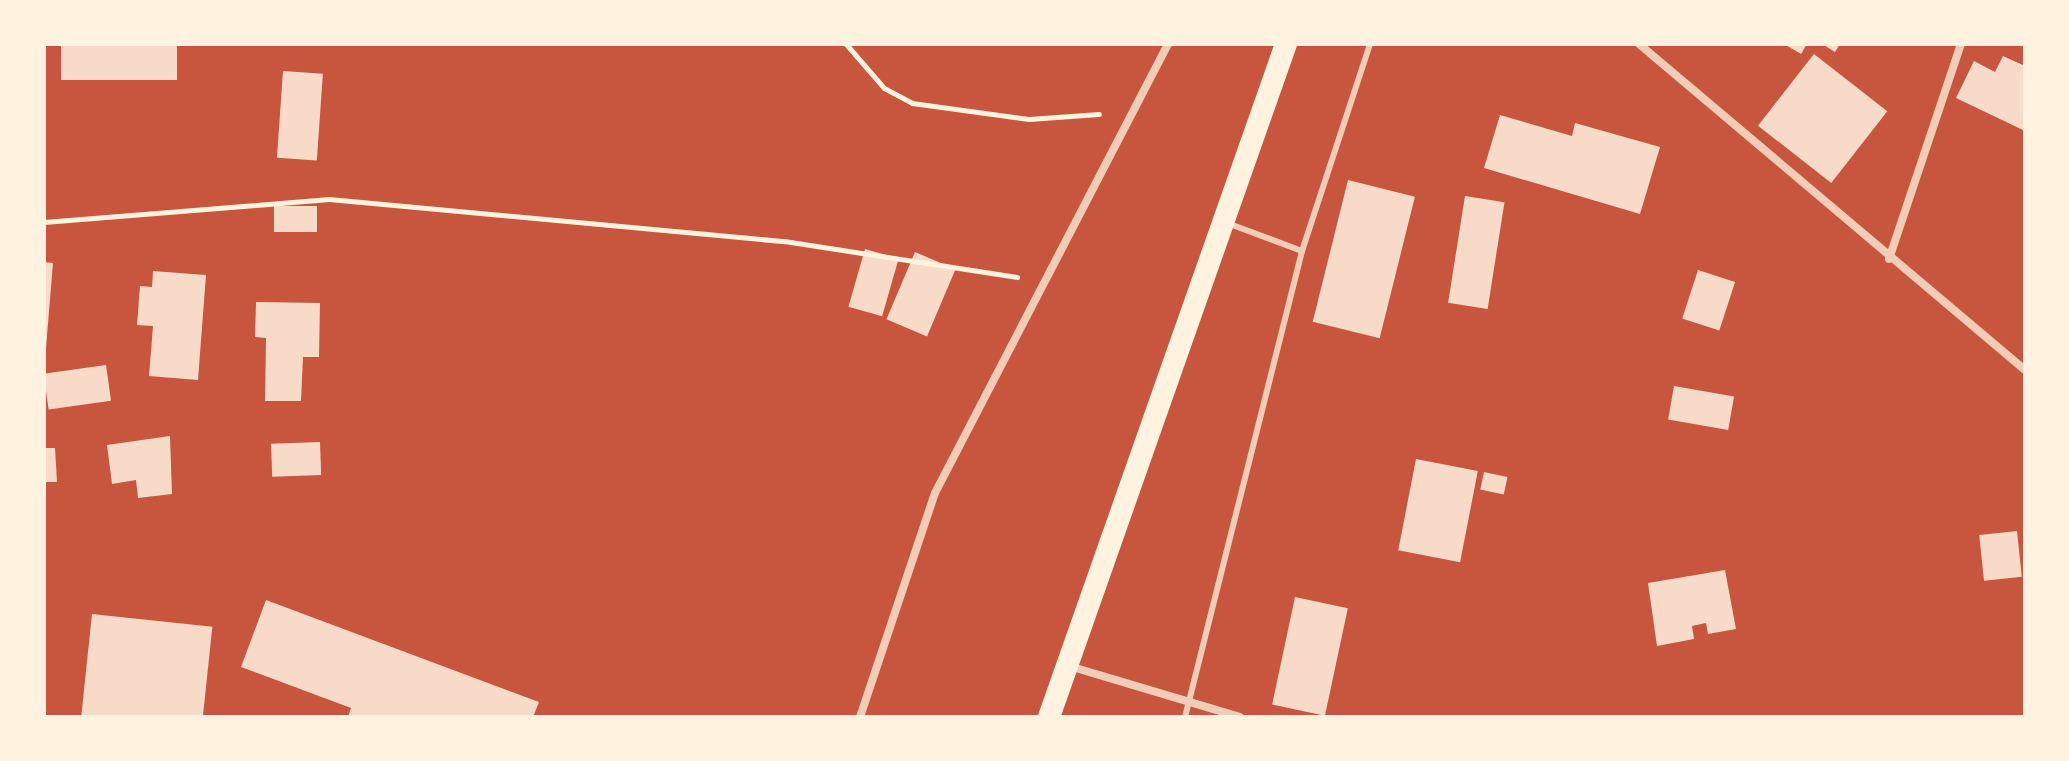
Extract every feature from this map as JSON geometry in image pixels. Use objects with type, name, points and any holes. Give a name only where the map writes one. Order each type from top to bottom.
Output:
[{"type":"highway","points":[[1049,717],[1286,44]]},
{"type":"street","points":[[860,717],[935,493],[1168,44]]},
{"type":"street","points":[[1639,44],[1889,259],[2025,370]]},
{"type":"street","points":[[1889,259],[1961,44]]},
{"type":"street","points":[[1068,666],[1240,717]]},
{"type":"lane","points":[[1185,717],[1302,251],[1370,44]]},
{"type":"lane","points":[[1224,222],[1302,251]]},
{"type":"path","points":[[846,44],[862,68],[912,103],[1061,120],[1139,104]]},
{"type":"path","points":[[44,222],[329,199],[784,241],[1045,281]]},
{"type":"building","points":[[61,44],[177,44],[177,80],[61,80]]},
{"type":"building","points":[[1784,44],[1807,44],[1801,54]]},
{"type":"building","points":[[1822,44],[1840,44],[1835,52]]},
{"type":"building","points":[[1814,54],[1887,111],[1831,183],[1758,126]]},
{"type":"building","points":[[2003,56],[2025,66],[2025,131],[1956,98],[1974,61],[1995,72]]},
{"type":"building","points":[[283,71],[323,74],[317,161],[277,158]]},
{"type":"building","points":[[1500,115],[1572,136],[1575,123],[1660,147],[1640,214],[1484,168]]},
{"type":"building","points":[[1348,180],[1415,197],[1380,338],[1313,322]]},
{"type":"building","points":[[1465,196],[1505,202],[1488,309],[1448,303]]},
{"type":"building","points":[[274,206],[317,206],[317,232],[274,232]]},
{"type":"building","points":[[865,249],[899,259],[882,316],[848,307]]},
{"type":"building","points":[[915,252],[956,269],[927,336],[886,319]]},
{"type":"building","points":[[44,262],[53,263],[46,348],[44,348]]},
{"type":"building","points":[[1698,270],[1735,282],[1719,331],[1682,319]]},
{"type":"building","points":[[153,271],[206,275],[198,380],[149,376],[153,326],[137,325],[140,286],[152,287]]},
{"type":"building","points":[[256,302],[320,303],[319,357],[303,357],[301,401],[265,401],[266,338],[255,337]]},
{"type":"building","points":[[106,365],[111,401],[49,409],[44,374]]},
{"type":"building","points":[[1674,386],[1734,397],[1728,430],[1668,419]]},
{"type":"building","points":[[170,436],[172,494],[138,498],[136,480],[112,484],[107,445]]},
{"type":"building","points":[[320,442],[321,475],[272,477],[271,444]]},
{"type":"building","points":[[44,448],[55,448],[57,482],[44,482]]},
{"type":"building","points":[[1416,459],[1478,471],[1460,562],[1398,550]]},
{"type":"building","points":[[1484,472],[1507,477],[1504,495],[1480,490]]},
{"type":"building","points":[[2017,531],[2022,577],[1984,581],[1979,535]]},
{"type":"building","points":[[1725,570],[1736,629],[1708,634],[1706,623],[1692,626],[1694,639],[1657,646],[1648,583]]},
{"type":"building","points":[[1295,597],[1348,608],[1325,716],[1272,705]]},
{"type":"building","points":[[266,600],[539,702],[533,717],[348,717],[351,708],[241,667]]},
{"type":"building","points":[[92,614],[212,627],[203,717],[81,717]]}]
